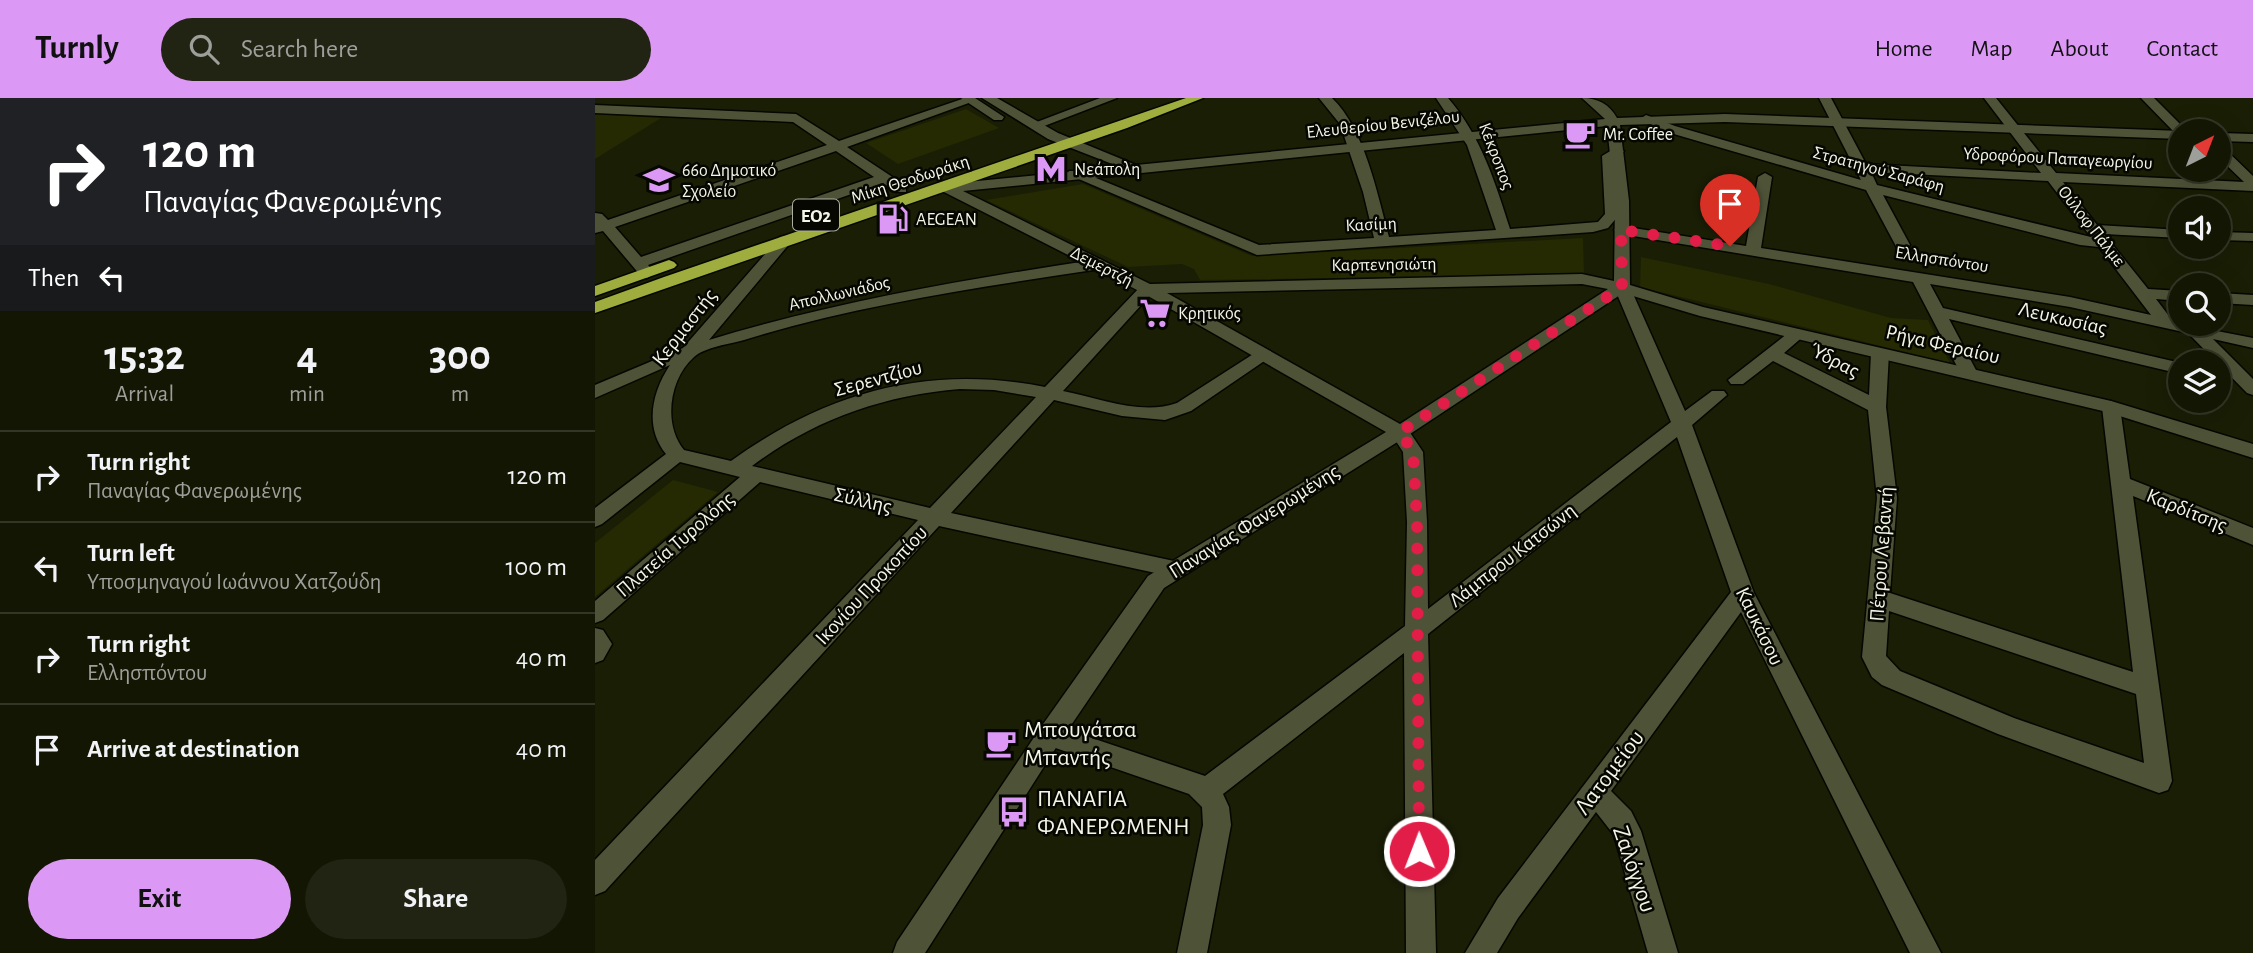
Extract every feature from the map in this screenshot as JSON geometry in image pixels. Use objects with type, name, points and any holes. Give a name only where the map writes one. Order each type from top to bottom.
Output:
[{"type":"highway","name":"Μίκη Θεοδωράκη","points":[[595,308],[785,240],[947,188],[1161,98]]},
{"type":"highway","name":"Μίκη Θεοδωράκη","points":[[1055,143],[1076,143],[1197,98]]},
{"type":"highway","name":"Μίκη Θεοδωράκη","points":[[595,291],[643,268],[901,188],[1038,142]]},
{"type":"street","points":[[599,111],[625,98]]},
{"type":"street","points":[[988,98],[1035,125],[1055,143]]},
{"type":"street","points":[[1035,125],[1111,98]]},
{"type":"street","points":[[1325,98],[1341,114],[1370,192],[1383,243]]},
{"type":"street","name":"Κέκροπος","points":[[1442,98],[1463,121],[1505,235]]},
{"type":"street","points":[[1825,98],[1902,245]]},
{"type":"street","name":"Ούλοφ Πάλμε","points":[[1990,98],[2165,322]]},
{"type":"street","points":[[2147,98],[2168,120]]},
{"type":"street","points":[[885,178],[643,268],[599,223],[838,146],[969,99],[1038,142],[1055,143]]},
{"type":"street","points":[[1592,99],[1607,111],[1613,121],[1617,151],[1622,287]]},
{"type":"street","points":[[1679,106],[1670,123],[1837,121],[2168,133]]},
{"type":"street","points":[[599,111],[791,117],[901,188]]},
{"type":"street","name":"Ελευθερίου Βενιζέλου","points":[[947,188],[1135,167],[1646,119]]},
{"type":"street","name":"Στρατηγού Σαράφη","points":[[1646,119],[1670,123],[1872,188],[2080,241],[2105,243]]},
{"type":"street","points":[[2231,137],[2253,138]]},
{"type":"street","name":"Ελευθερίου Βενιζέλου","points":[[1055,143],[1109,170]]},
{"type":"street","name":"Ελευθερίου Βενιζέλου","points":[[1076,143],[1135,167]]},
{"type":"street","name":"Κασίμη","points":[[1074,174],[1257,250],[1593,228],[1608,221],[1612,215],[1609,156],[1617,151]]},
{"type":"street","points":[[2231,162],[2253,185]]},
{"type":"street","name":"Υδροφόρου Παπαγεωργίου","points":[[1862,168],[2253,185]]},
{"type":"street","points":[[1753,250],[1765,177]]},
{"type":"street","name":"Δεμερτζή","points":[[947,188],[1147,289],[1400,432]]},
{"type":"street","points":[[2094,229],[2168,233]]},
{"type":"street","name":"Ελλησπόντου","points":[[1621,230],[1918,276],[2070,302],[2168,323]]},
{"type":"street","points":[[2231,236],[2253,237]]},
{"type":"street","name":"Κερμαστής","points":[[677,455],[665,442],[661,416],[671,377],[689,352],[785,240]]},
{"type":"street","name":"Απολλωνιάδος","points":[[595,392],[689,352],[800,321],[999,279],[1100,264]]},
{"type":"street","points":[[1918,276],[1968,373]]},
{"type":"street","name":"Καρπενησιώτη","points":[[1147,289],[1575,279],[1622,287]]},
{"type":"street","name":"Ρήγα Φεραίου","points":[[1622,287],[1665,302],[2111,407],[2253,451]]},
{"type":"street","name":"Καυκάσου","points":[[1622,287],[1681,422],[1743,593],[1926,953]]},
{"type":"street","name":"Παναγίας Φανερωμένης","points":[[908,953],[1050,735],[1153,586],[1174,569],[1400,432],[1622,287]]},
{"type":"street","name":"Ικονίου Προκοπίου","points":[[595,881],[1147,289]]},
{"type":"street","points":[[2144,294],[2168,295]]},
{"type":"street","points":[[2231,299],[2253,300]]},
{"type":"street","name":"Λευκωσίας","points":[[1935,311],[2168,366]]},
{"type":"street","points":[[1737,380],[1798,334]]},
{"type":"street","points":[[2201,336],[2252,387]]},
{"type":"street","name":"Ελλησπόντου","points":[[2225,336],[2253,343]]},
{"type":"street","name":"Πέτρου Λεβαντή","points":[[1880,353],[1877,407],[1887,498],[1874,657],[1881,670],[1891,678],[2007,726],[2159,781],[2146,687]]},
{"type":"street","name":"Ύδρας","points":[[1772,354],[1877,407]]},
{"type":"street","name":"Σερεντζίου","points":[[744,473],[771,442],[795,430],[857,405],[909,391],[972,383],[1049,393],[1168,414],[1184,407],[1264,355]]},
{"type":"street","points":[[2231,381],[2252,387]]},
{"type":"street","name":"Λάμπρου Κατσώνη","points":[[1206,791],[1718,395]]},
{"type":"street","points":[[1878,598],[2146,687],[2111,407]]},
{"type":"street","points":[[1400,432],[1410,444],[1413,456],[1418,628],[1416,723],[1421,953]]},
{"type":"street","points":[[595,519],[677,455]]},
{"type":"street","name":"Σύλλης","points":[[677,455],[935,517],[1174,569]]},
{"type":"street","name":"Πλατεία Τυρολόης","points":[[595,614],[744,473]]},
{"type":"street","name":"Καρδίτσης","points":[[2121,483],[2253,537]]},
{"type":"street","name":"Λατομείου","points":[[1480,953],[1508,908],[1743,593]]},
{"type":"street","points":[[595,637],[600,644],[595,653]]},
{"type":"street","points":[[1050,735],[1197,785],[1206,791],[1216,807],[1217,825],[1192,953]]},
{"type":"street","name":"Ζαλόγγου","points":[[1594,792],[1621,820],[1627,831],[1663,953]]},
{"type":"green space","points":[[966,109],[999,128],[898,164],[866,143]]},
{"type":"green space","points":[[597,114],[661,118],[595,159]]},
{"type":"green space","points":[[1083,184],[1252,256],[1583,238],[1584,274],[1200,280],[1194,269],[1182,264],[1128,267],[986,200]]},
{"type":"green space","points":[[1641,257],[1769,284],[1891,318],[1928,320],[1950,363],[1640,287]]},
{"type":"green space","points":[[673,480],[718,492],[595,597],[595,543]]},
{"type":"place","name":"Mr. Coffee","points":[[1580,134]]},
{"type":"place","name":"Νεάπολη","points":[[1051,169]]},
{"type":"place","name":"66ο Δημοτικό Σχολείο","points":[[659,180]]},
{"type":"place","name":"AEGEAN","points":[[893,219]]},
{"type":"place","name":"Κρητικός","points":[[1155,313]]},
{"type":"place","name":"Μπουγάτσα Μπαντής","points":[[1001,743]]},
{"type":"place","name":"ΠΑΝΑΓΙΑ ΦΑΝΕΡΩΜΕΝΗ","points":[[1014,812]]},
{"type":"route","points":[[1419,851],[1416,723],[1417,522],[1413,452],[1408,440],[1400,432],[1622,287],[1621,230],[1730,246]]}]
